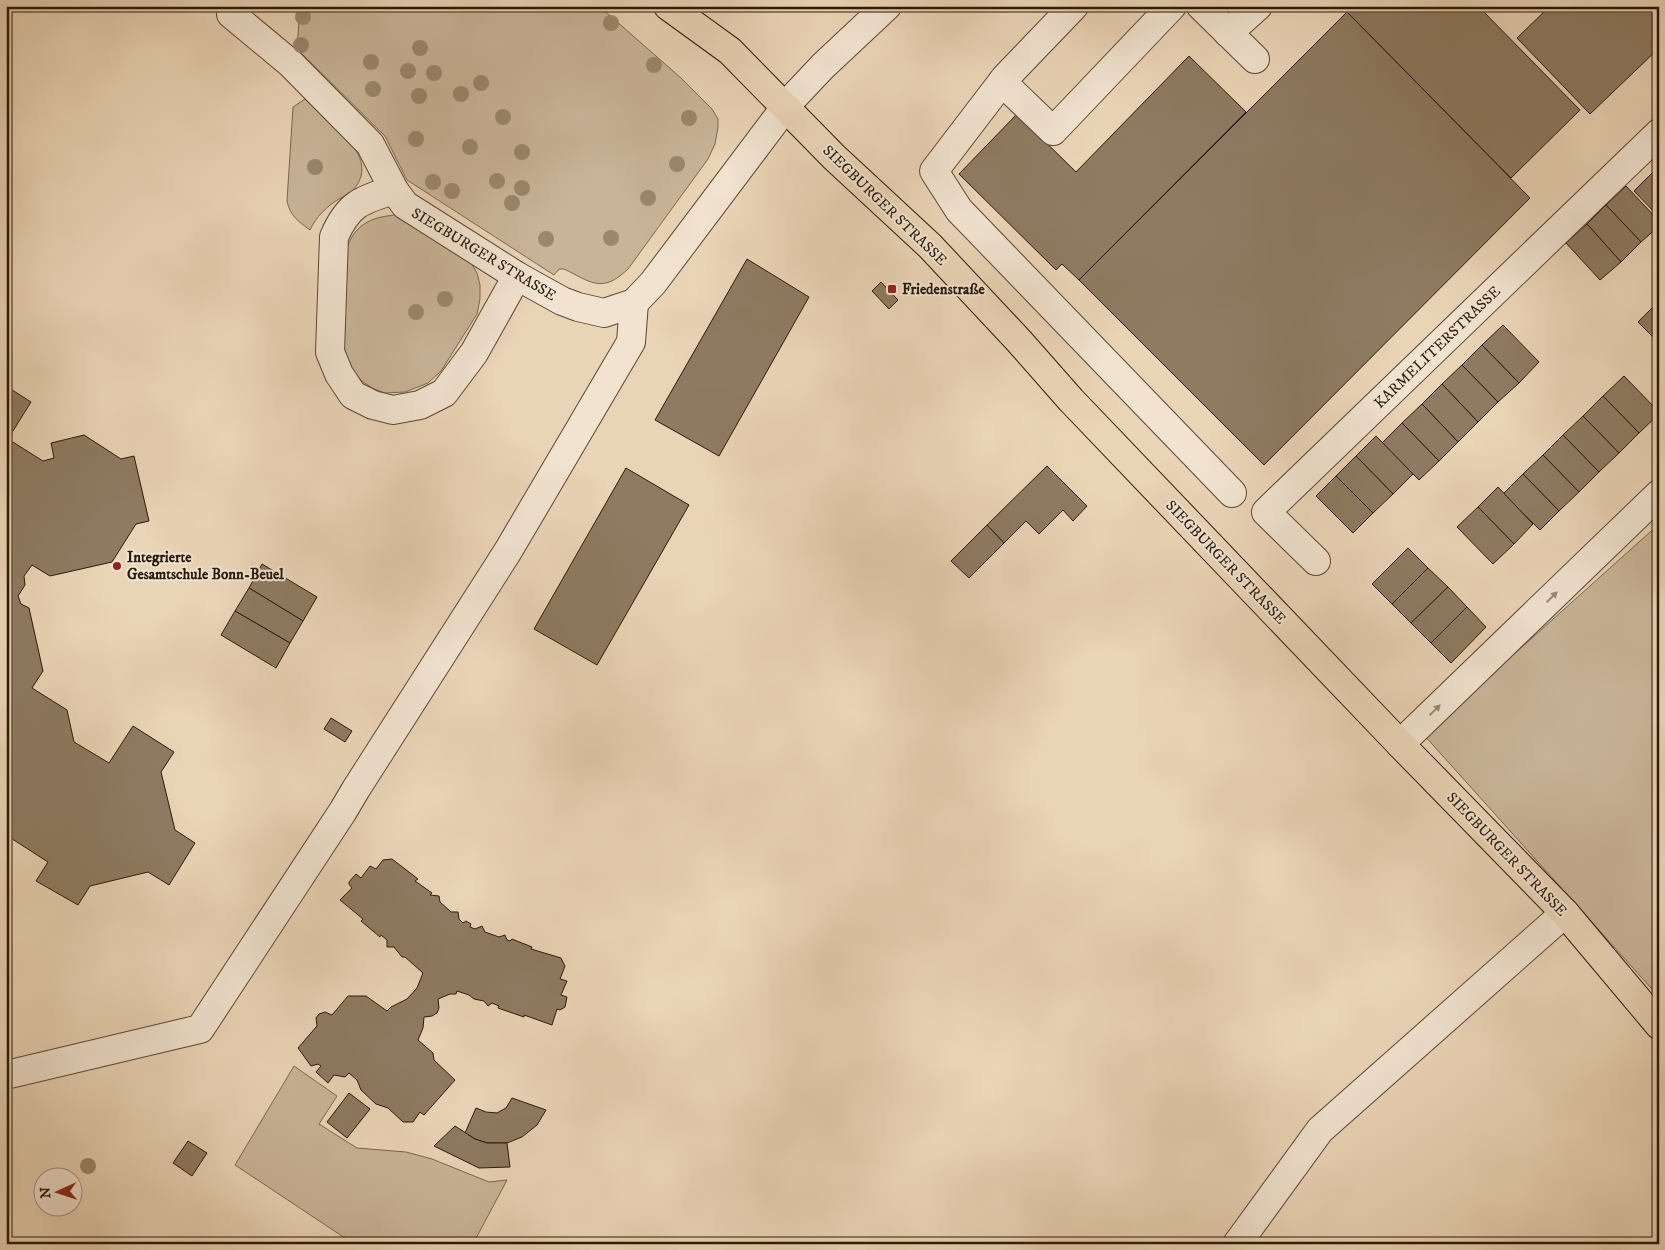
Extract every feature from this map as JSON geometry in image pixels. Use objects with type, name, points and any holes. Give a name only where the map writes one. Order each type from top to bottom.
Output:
[{"type":"main road","name":"SIEGBURGER STRASSE","points":[[668,6],[730,51],[834,157],[930,246],[1071,400],[1400,744],[1565,913],[1659,1025]]},
{"type":"street","points":[[6,1075],[200,1029],[333,828],[508,551],[631,342],[634,304],[786,107],[823,66],[887,6]]},
{"type":"street","points":[[1074,6],[1002,82],[934,171],[959,210],[1232,493]]},
{"type":"street","points":[[1002,82],[1053,131],[1172,6]]},
{"type":"street","points":[[1201,6],[1255,60]]},
{"type":"street","points":[[1228,33],[1258,6]]},
{"type":"street","name":"SIEGBURGER STRASSE","points":[[231,14],[290,63],[370,144],[404,205],[517,276],[562,301],[604,313],[634,304]]},
{"type":"street","name":"KARMELITERSTRASSE","points":[[1316,561],[1266,512],[1659,134]]},
{"type":"street","points":[[394,190],[370,198],[352,208],[341,220],[334,237],[330,352],[339,374],[353,394],[373,405],[393,410],[420,405],[444,393],[474,353],[517,276]]},
{"type":"street","points":[[1400,744],[1659,494]]},
{"type":"street","points":[[1237,1244],[1320,1130],[1565,913]]},
{"type":"shaded area","points":[[300,6],[599,6],[681,78],[712,109],[718,119],[715,144],[708,159],[628,269],[619,277],[611,281],[596,283],[564,269],[559,269],[554,275],[407,180],[385,136],[297,49]]},
{"type":"shaded area","points":[[305,99],[339,129],[350,142],[358,154],[362,167],[360,180],[350,193],[326,208],[310,230],[293,215],[287,201],[293,107]]},
{"type":"shaded area","points":[[396,215],[408,217],[470,261],[477,273],[480,285],[480,299],[477,314],[441,371],[428,383],[405,392],[385,393],[363,382],[352,371],[342,346],[346,252],[353,235],[364,224],[378,218]]},
{"type":"shaded area","points":[[1659,524],[1659,997],[1424,735]]},
{"type":"shaded area","points":[[294,1066],[337,1096],[319,1124],[357,1148],[406,1152],[432,1159],[489,1182],[507,1180],[473,1244],[354,1244],[235,1165]]},
{"type":"building","points":[[1341,6],[1478,6],[1580,110],[1511,178]]},
{"type":"building","points":[[1550,6],[1659,6],[1659,48],[1590,114],[1517,38]]},
{"type":"building","points":[[1347,12],[1530,198],[1264,465],[1079,280]]},
{"type":"building","points":[[1189,56],[1246,112],[1079,280],[1062,264],[1056,270],[959,174],[1017,114],[1076,172]]},
{"type":"building","points":[[1654,171],[1659,175],[1659,217],[1634,191]]},
{"type":"building","points":[[1626,186],[1659,221],[1659,226],[1641,242],[1606,205]]},
{"type":"building","points":[[1606,205],[1641,242],[1621,262],[1587,224]]},
{"type":"building","points":[[1587,224],[1621,262],[1600,280],[1566,243]]},
{"type":"building","points":[[747,259],[809,297],[719,456],[655,420]]},
{"type":"building","points":[[881,282],[898,300],[889,309],[872,291]]},
{"type":"building","points":[[1659,301],[1659,340],[1657,341],[1638,322]]},
{"type":"building","points":[[1503,325],[1539,362],[1519,383],[1482,345]]},
{"type":"building","points":[[1482,345],[1519,383],[1498,402],[1462,365]]},
{"type":"building","points":[[1462,365],[1498,402],[1478,422],[1442,384]]},
{"type":"building","points":[[1624,376],[1659,412],[1639,433],[1603,396]]},
{"type":"building","points":[[1442,384],[1478,422],[1458,442],[1422,404]]},
{"type":"building","points":[[6,386],[31,402],[8,439],[43,461],[54,458],[51,443],[84,435],[121,459],[134,456],[149,521],[136,524],[112,562],[50,576],[32,565],[24,576],[25,585],[18,596],[21,604],[29,608],[43,671],[32,688],[67,710],[74,742],[109,763],[133,726],[174,752],[161,772],[175,830],[195,843],[169,885],[148,872],[90,886],[78,905],[36,881],[48,862],[6,835]]},
{"type":"building","points":[[1603,396],[1639,433],[1619,453],[1583,416]]},
{"type":"building","points":[[1422,404],[1458,442],[1439,461],[1402,423]]},
{"type":"building","points":[[1583,416],[1619,453],[1599,472],[1563,435]]},
{"type":"building","points":[[1402,423],[1439,461],[1419,480],[1382,443]]},
{"type":"building","points":[[1563,435],[1599,472],[1579,492],[1543,455]]},
{"type":"building","points":[[1376,436],[1413,474],[1393,494],[1356,456]]},
{"type":"building","points":[[1543,455],[1579,492],[1559,511],[1523,474]]},
{"type":"building","points":[[1356,456],[1393,494],[1373,513],[1336,476]]},
{"type":"building","points":[[1047,466],[1087,506],[1073,521],[1063,510],[1039,534],[1026,521],[1004,543],[987,525]]},
{"type":"building","points":[[626,468],[689,505],[597,665],[534,629]]},
{"type":"building","points":[[1523,474],[1559,511],[1540,530],[1503,494]]},
{"type":"building","points":[[1336,476],[1373,513],[1353,533],[1316,496]]},
{"type":"building","points":[[1498,487],[1533,524],[1514,544],[1478,507]]},
{"type":"building","points":[[1478,507],[1514,544],[1493,564],[1457,527]]},
{"type":"building","points":[[987,525],[1004,543],[969,578],[951,561]]},
{"type":"building","points":[[1408,548],[1428,568],[1392,604],[1372,584]]},
{"type":"building","points":[[262,564],[317,597],[303,621],[249,588]]},
{"type":"building","points":[[1428,568],[1448,587],[1411,623],[1392,604]]},
{"type":"building","points":[[1448,587],[1467,607],[1431,643],[1411,623]]},
{"type":"building","points":[[249,588],[303,621],[290,643],[235,611]]},
{"type":"building","points":[[1467,607],[1486,627],[1451,663],[1431,643]]},
{"type":"building","points":[[235,611],[290,643],[276,668],[221,635]]},
{"type":"building","points":[[331,718],[352,731],[345,742],[324,729]]},
{"type":"building","points":[[392,859],[418,879],[415,881],[432,893],[430,895],[439,896],[440,902],[451,912],[458,912],[459,919],[463,923],[466,921],[471,924],[470,927],[475,929],[482,926],[485,932],[499,937],[505,935],[507,940],[510,941],[512,939],[532,947],[531,949],[561,958],[565,966],[560,979],[567,981],[561,995],[567,997],[565,1007],[560,1010],[557,1009],[552,1025],[498,1008],[499,1006],[492,1003],[488,1006],[484,1001],[474,999],[457,991],[456,994],[450,994],[438,999],[439,1008],[437,1013],[424,1017],[423,1028],[418,1040],[433,1053],[434,1060],[455,1080],[424,1115],[420,1112],[413,1122],[403,1122],[388,1108],[376,1104],[361,1090],[357,1080],[349,1073],[345,1077],[334,1075],[328,1083],[316,1072],[321,1066],[318,1064],[311,1066],[298,1048],[317,1026],[316,1018],[319,1014],[325,1012],[332,1015],[348,996],[366,996],[387,1011],[407,999],[417,988],[423,973],[405,957],[402,957],[394,947],[387,947],[387,940],[381,935],[380,937],[361,921],[363,919],[340,900],[352,888],[349,882],[356,874],[361,878],[370,866],[376,869],[383,860]]},
{"type":"building","points":[[349,1093],[370,1109],[347,1138],[327,1122]]},
{"type":"building","points":[[512,1098],[546,1110],[537,1125],[522,1137],[507,1143],[487,1143],[465,1133],[476,1108],[486,1112],[497,1113],[506,1108]]},
{"type":"building","points":[[455,1126],[475,1139],[487,1143],[507,1143],[510,1167],[479,1168],[434,1146]]},
{"type":"building","points":[[188,1141],[207,1153],[192,1176],[173,1163]]},
{"type":"place","name":"Friedenstraße","points":[[892,289]]},
{"type":"place","name":"Integrierte Gesamtschule Bonn-Beuel","points":[[117,566]]}]
